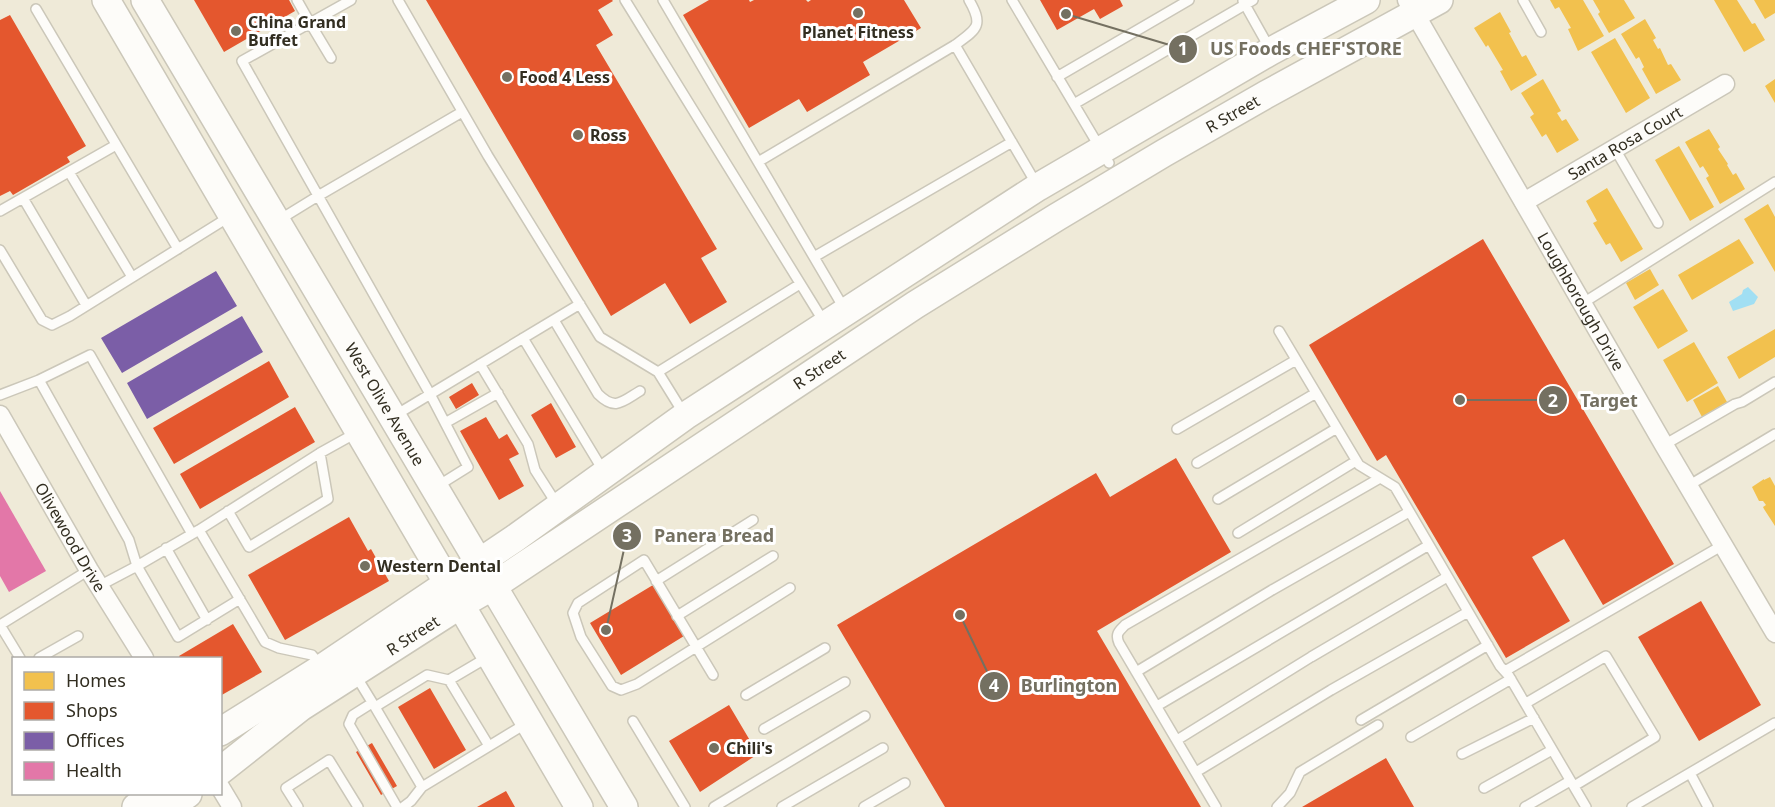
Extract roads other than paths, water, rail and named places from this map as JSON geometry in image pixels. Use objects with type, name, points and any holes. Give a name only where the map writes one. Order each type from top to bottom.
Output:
[{"type":"street","points":[[106,0],[579,807]]},
{"type":"street","name":"West Olive Avenue","points":[[145,0],[624,807]]},
{"type":"street","name":"R Street","points":[[222,769],[301,707],[354,673],[454,594],[478,562],[685,416],[1038,187],[1106,157],[1164,114],[1271,51],[1366,0]]},
{"type":"street","name":"R Street","points":[[222,731],[322,668],[454,594],[494,586],[915,304],[1411,7],[1439,0]]},
{"type":"street","name":"Loughborough Drive","points":[[1411,7],[1775,633]]},
{"type":"street","name":"Santa Rosa Court","points":[[1524,202],[1725,84]]},
{"type":"street","points":[[1057,217],[1055,206],[1106,157]]},
{"type":"street","points":[[915,304],[924,286],[936,276],[1020,220],[1034,201],[1038,187]]},
{"type":"street","points":[[708,444],[703,427],[710,417],[797,357],[827,325]]},
{"type":"street","name":"Olivewood Drive","points":[[0,415],[89,570],[143,657]]},
{"type":"street","points":[[629,495],[637,478],[681,439],[686,429],[685,416]]},
{"type":"street","points":[[222,748],[269,712],[279,695]]},
{"type":"street","points":[[222,790],[232,807]]},
{"type":"street","points":[[113,807],[131,795]]},
{"type":"street","points":[[136,807],[154,795]]},
{"type":"street","points":[[168,807],[186,795]]},
{"type":"lane","points":[[297,0],[331,58]]},
{"type":"lane","points":[[351,0],[242,62],[430,394],[468,467],[434,488]]},
{"type":"lane","points":[[398,0],[493,165],[600,337],[658,372],[685,416]]},
{"type":"lane","points":[[625,0],[827,325]]},
{"type":"lane","points":[[663,0],[814,257],[827,325]]},
{"type":"lane","points":[[758,162],[970,34],[976,27],[978,15],[969,0]]},
{"type":"lane","points":[[1012,0],[1106,157]]},
{"type":"lane","points":[[1057,77],[1189,0]]},
{"type":"lane","points":[[1523,0],[1541,32]]},
{"type":"lane","points":[[1074,104],[1247,2],[1271,51]]},
{"type":"lane","points":[[36,9],[178,249]]},
{"type":"lane","points":[[955,45],[1038,187]]},
{"type":"lane","points":[[277,222],[462,112]]},
{"type":"lane","points":[[814,257],[1012,142]]},
{"type":"lane","points":[[0,212],[116,145]]},
{"type":"lane","points":[[1615,150],[1658,223]]},
{"type":"lane","points":[[69,172],[132,277]]},
{"type":"lane","points":[[1584,303],[1775,182]]},
{"type":"lane","points":[[23,198],[86,305]]},
{"type":"lane","points":[[0,250],[42,320],[52,325],[232,216]]},
{"type":"lane","points":[[658,372],[800,284]]},
{"type":"lane","points":[[392,417],[580,304]]},
{"type":"lane","points":[[554,320],[598,394],[607,403],[618,404],[640,391]]},
{"type":"lane","points":[[1279,331],[1356,461],[1395,488],[1500,666],[1526,703],[1586,807]]},
{"type":"lane","points":[[523,339],[604,474]]},
{"type":"lane","points":[[0,395],[39,380],[90,355],[195,532],[240,599],[265,642],[279,648],[312,655],[322,668]]},
{"type":"lane","points":[[1177,429],[1296,360]]},
{"type":"lane","points":[[480,364],[528,444],[535,470],[559,507]]},
{"type":"lane","points":[[39,380],[129,540],[137,566],[178,637],[240,599]]},
{"type":"lane","points":[[1664,445],[1775,382]]},
{"type":"lane","points":[[445,423],[498,393]]},
{"type":"lane","points":[[1197,463],[1316,393]]},
{"type":"lane","points":[[1218,498],[1337,428]]},
{"type":"lane","points":[[99,586],[195,532],[358,431]]},
{"type":"lane","points":[[1688,486],[1775,434]]},
{"type":"lane","points":[[228,511],[249,547],[328,499],[320,453]]},
{"type":"lane","points":[[1238,533],[1356,461]]},
{"type":"lane","points":[[1216,807],[1116,638],[1120,630],[1380,478]]},
{"type":"lane","points":[[1136,672],[1272,590],[1409,512]]},
{"type":"lane","points":[[656,580],[753,520]]},
{"type":"lane","points":[[1156,706],[1429,546]]},
{"type":"lane","points":[[1411,737],[1508,675],[1723,546]]},
{"type":"lane","points":[[166,548],[207,620]]},
{"type":"lane","points":[[677,616],[773,556]]},
{"type":"lane","points":[[713,675],[696,648],[644,560],[578,603],[573,613],[581,637],[612,686],[621,690],[637,684],[696,648],[790,588]]},
{"type":"lane","points":[[19,657],[0,625],[89,570]]},
{"type":"lane","points":[[1177,740],[1311,657],[1447,577]]},
{"type":"lane","points":[[1196,772],[1331,690],[1468,612]]},
{"type":"lane","points":[[41,657],[78,636]]},
{"type":"lane","points":[[1361,720],[1488,645]]},
{"type":"lane","points":[[746,695],[825,648]]},
{"type":"lane","points":[[397,807],[349,724],[353,715],[427,675],[449,680],[490,656]]},
{"type":"lane","points":[[1525,807],[1654,737],[1606,656],[1526,703]]},
{"type":"lane","points":[[354,673],[422,787]]},
{"type":"lane","points":[[449,680],[489,746]]},
{"type":"lane","points":[[764,729],[845,682]]},
{"type":"lane","points":[[714,807],[865,716]]},
{"type":"lane","points":[[1462,754],[1534,718]]},
{"type":"lane","points":[[633,721],[685,807]]},
{"type":"lane","points":[[403,807],[422,787],[529,722]]},
{"type":"lane","points":[[1632,807],[1775,723]]},
{"type":"lane","points":[[1277,807],[1290,794],[1300,772],[1378,726]]},
{"type":"lane","points":[[782,807],[884,748]]},
{"type":"lane","points":[[1484,788],[1552,750]]},
{"type":"lane","points":[[298,807],[286,788],[329,759],[358,807]]},
{"type":"lane","points":[[1690,773],[1708,807]]},
{"type":"lane","points":[[864,807],[905,783]]},
{"type":"water","points":[[1748,287],[1758,297],[1754,304],[1733,311],[1729,302]]},
{"type":"place","name":"Planet Fitness","points":[[858,13]]},
{"type":"place","name":"US Foods CHEF'STORE","points":[[1066,14]]},
{"type":"place","name":"China Grand Buffet","points":[[236,31]]},
{"type":"place","name":"Food 4 Less","points":[[507,77]]},
{"type":"place","name":"Ross","points":[[578,135]]},
{"type":"place","name":"Target","points":[[1460,400]]},
{"type":"place","name":"Western Dental","points":[[365,566]]},
{"type":"place","name":"Burlington","points":[[960,615]]},
{"type":"place","name":"Panera Bread","points":[[606,630]]},
{"type":"place","name":"Chili's","points":[[714,748]]}]
